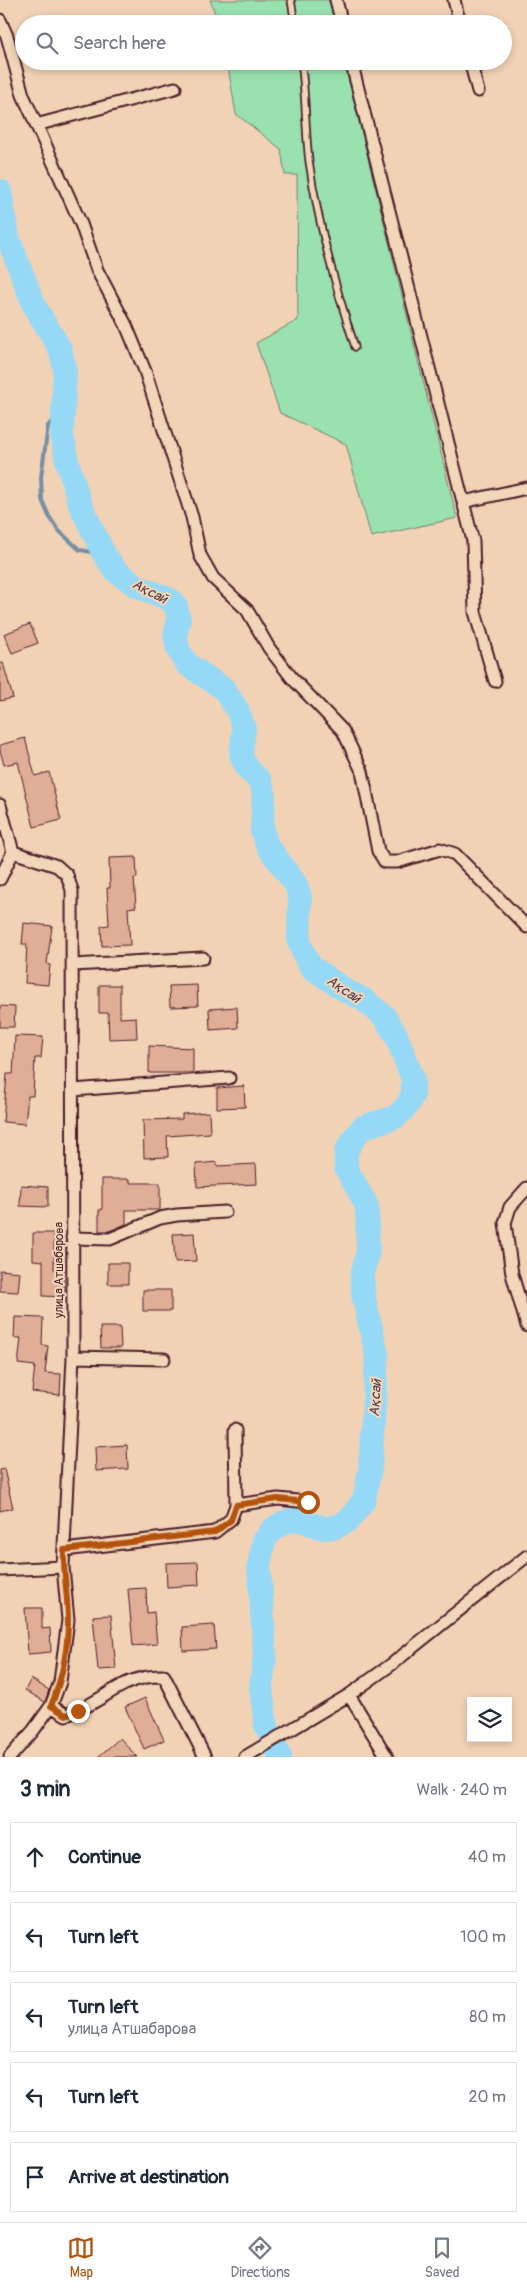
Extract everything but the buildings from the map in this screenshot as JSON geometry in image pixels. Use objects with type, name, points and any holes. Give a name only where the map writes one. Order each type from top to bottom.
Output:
[{"type":"street","points":[[336,0],[340,15]]},
{"type":"street","points":[[454,0],[458,15]]},
{"type":"street","points":[[0,20],[7,36],[15,66]]},
{"type":"street","points":[[16,70],[23,95],[81,224],[98,270],[126,324],[145,371],[192,517],[200,555],[213,578],[247,610],[269,648],[292,678],[343,731],[362,771],[378,851],[385,862],[397,862],[440,849],[455,854],[527,927]]},
{"type":"street","points":[[353,70],[473,542],[475,612],[495,682]]},
{"type":"street","points":[[472,70],[478,91]]},
{"type":"street","points":[[36,125],[175,88]]},
{"type":"street","points":[[463,502],[527,489]]},
{"type":"street","points":[[0,805],[13,852],[0,879]]},
{"type":"street","name":"улица Атшабарова","points":[[10,1757],[33,1731],[51,1706],[60,1682],[68,1620],[63,1567],[73,1357],[72,890],[68,875],[57,866],[13,852]]},
{"type":"street","points":[[73,965],[203,958]]},
{"type":"street","points":[[73,1090],[228,1078]]},
{"type":"street","points":[[527,1188],[510,1207],[505,1223],[512,1274],[527,1326]]},
{"type":"street","points":[[72,1238],[110,1239],[160,1218],[225,1212]]},
{"type":"street","points":[[73,1357],[164,1359]]},
{"type":"street","points":[[64,1550],[215,1532],[231,1520],[236,1505],[235,1430]]},
{"type":"street","points":[[236,1505],[278,1499],[308,1502]]},
{"type":"street","points":[[245,1757],[349,1695],[392,1664],[527,1556]]},
{"type":"street","points":[[0,1570],[63,1567]]},
{"type":"street","points":[[51,1706],[66,1715],[78,1711],[120,1685],[150,1675],[164,1676],[205,1757]]},
{"type":"street","points":[[349,1695],[387,1757]]},
{"type":"lane","points":[[291,0],[294,15]]},
{"type":"lane","points":[[302,70],[305,91],[309,158],[319,223],[355,347]]},
{"type":"green space","points":[[210,0],[329,0],[333,15],[216,15]]},
{"type":"green space","points":[[229,70],[346,70],[457,518],[371,537],[346,444],[280,413],[256,343],[298,320],[297,175],[285,175],[281,149],[236,114]]},
{"type":"waterway","name":"Ақсай","points":[[0,191],[8,238],[34,305],[60,349],[65,369],[62,434],[67,461],[80,504],[104,554],[116,571],[137,586],[171,600],[176,607],[179,620],[175,634],[178,649],[187,664],[224,689],[238,711],[244,729],[241,755],[247,768],[260,781],[264,793],[262,830],[267,845],[296,885],[300,896],[299,942],[306,958],[311,967],[348,992],[363,999],[384,1016],[396,1035],[413,1079],[413,1094],[407,1106],[396,1117],[363,1127],[346,1152],[346,1168],[367,1206],[368,1251],[362,1276],[364,1299],[377,1355],[370,1469],[364,1500],[348,1521],[336,1527],[323,1528],[297,1519],[284,1522],[272,1530],[264,1541],[259,1565],[265,1656],[261,1688],[266,1725],[280,1757]]},
{"type":"waterway","points":[[63,408],[48,426],[41,477],[42,500],[58,530],[80,550],[104,554]]},
{"type":"route","points":[[78,1711],[66,1715],[51,1706],[60,1682],[66,1647],[68,1620],[67,1590],[63,1567],[64,1550],[215,1532],[231,1520],[236,1505],[278,1499],[308,1502]]}]
